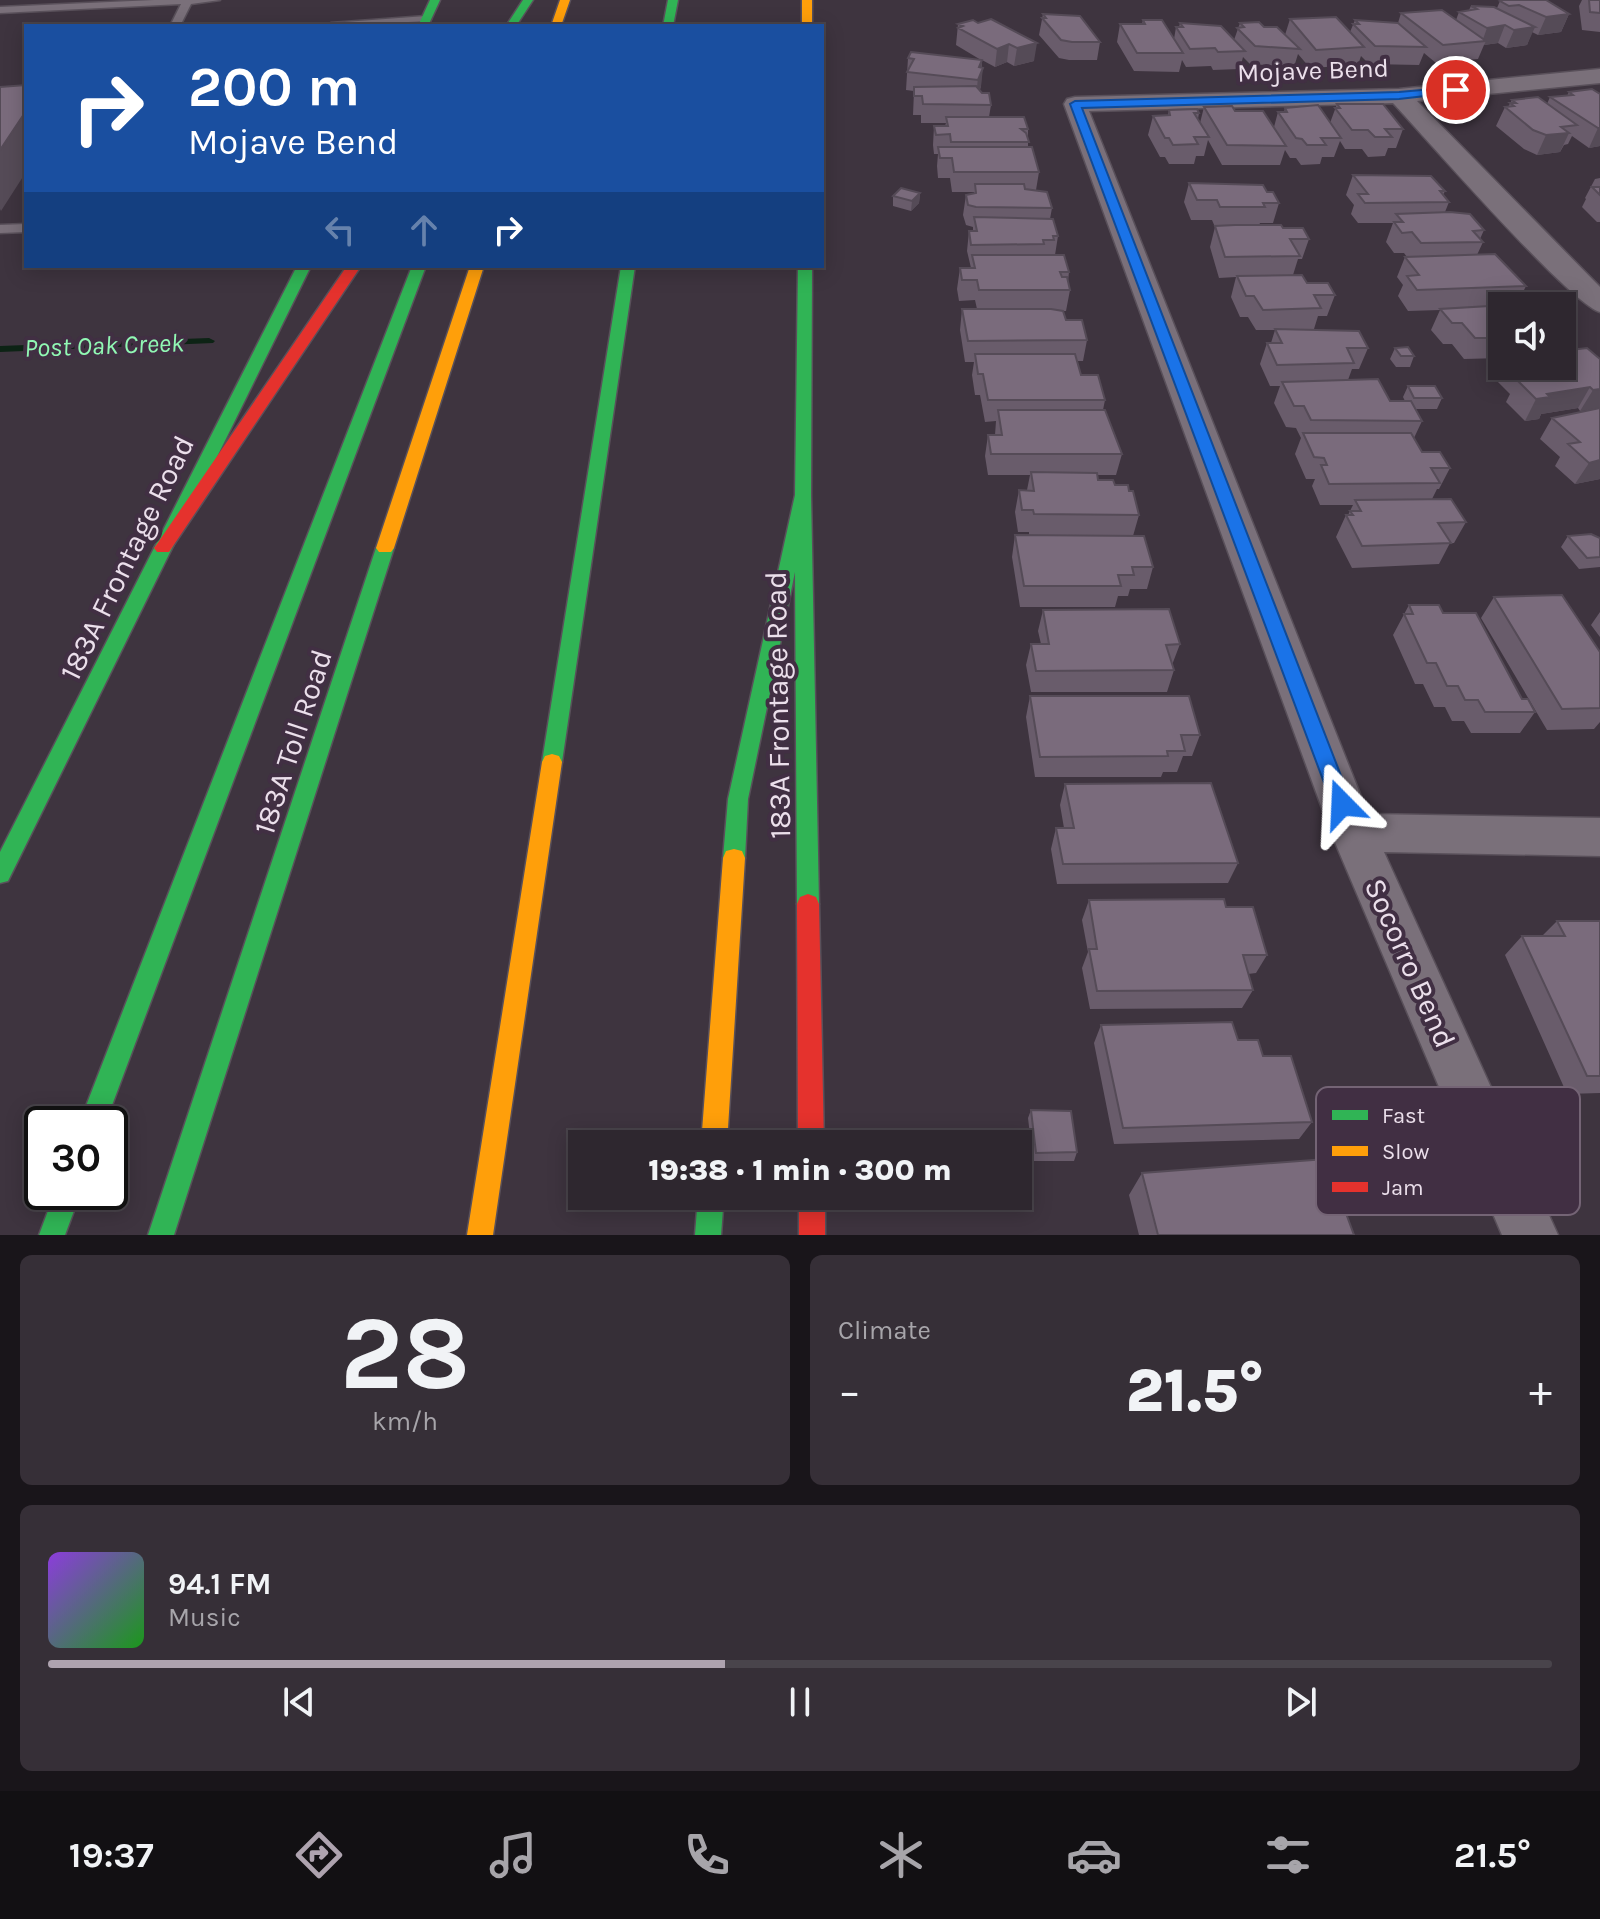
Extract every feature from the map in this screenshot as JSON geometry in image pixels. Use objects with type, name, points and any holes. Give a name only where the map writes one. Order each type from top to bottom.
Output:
[{"type":"main road","points":[[424,23],[435,0]]},
{"type":"main road","points":[[511,24],[517,0]]},
{"type":"main road","points":[[511,24],[528,0]]},
{"type":"main road","points":[[557,24],[565,0]]},
{"type":"main road","points":[[668,24],[673,0]]},
{"type":"main road","points":[[807,0],[807,24]]},
{"type":"main road","name":"183A Frontage Road","points":[[0,874],[303,268]]},
{"type":"main road","points":[[163,548],[353,268]]},
{"type":"main road","points":[[99,1106],[418,268]]},
{"type":"main road","name":"183A Toll Road","points":[[161,1235],[476,268]]},
{"type":"main road","points":[[480,1235],[628,268]]},
{"type":"main road","name":"183A Frontage Road","points":[[805,268],[803,495],[811,1130]]},
{"type":"main road","points":[[715,1130],[738,799],[803,495]]},
{"type":"main road","points":[[52,1235],[61,1210]]},
{"type":"main road","points":[[708,1235],[710,1210]]},
{"type":"main road","points":[[812,1210],[812,1235]]},
{"type":"street","name":"Mojave Bend","points":[[1075,104],[1399,96],[1600,76]]},
{"type":"street","points":[[1399,96],[1600,303]]},
{"type":"street","name":"Socorro Bend","points":[[1075,104],[1353,833],[1465,1087]]},
{"type":"street","points":[[1353,833],[1600,837]]},
{"type":"street","name":"Socorro Bend","points":[[1521,1215],[1530,1235]]},
{"type":"lane","points":[[0,10],[215,0]]},
{"type":"lane","points":[[176,24],[188,1]]},
{"type":"lane","points":[[393,24],[424,23]]},
{"type":"lane","points":[[0,229],[24,228]]},
{"type":"building","points":[[1546,0],[1569,14],[1546,17],[1519,5],[1509,6],[1500,1]]},
{"type":"building","points":[[1589,0],[1600,0],[1600,13],[1590,12]]},
{"type":"building","points":[[1471,6],[1494,7],[1535,27],[1514,30],[1505,25],[1487,28],[1459,12],[1477,9]]},
{"type":"building","points":[[1442,10],[1486,41],[1443,45],[1401,13]]},
{"type":"building","points":[[1043,14],[1080,16],[1100,42],[1061,40],[1042,18],[1046,18]]},
{"type":"building","points":[[1336,17],[1364,47],[1316,50],[1290,19]]},
{"type":"building","points":[[991,19],[1037,43],[1017,48],[1009,44],[997,49],[958,28],[963,26],[958,24]]},
{"type":"building","points":[[1143,20],[1162,20],[1183,53],[1137,53],[1120,24],[1145,24]]},
{"type":"building","points":[[1355,20],[1398,23],[1426,47],[1375,46],[1353,24],[1359,24]]},
{"type":"building","points":[[1259,22],[1264,27],[1277,27],[1300,49],[1255,46],[1237,28],[1244,27],[1240,23]]},
{"type":"building","points":[[1180,23],[1221,26],[1245,51],[1190,49],[1176,27],[1183,27]]},
{"type":"building","points":[[911,52],[982,60],[979,67],[983,68],[978,80],[907,72],[914,59],[908,58]]},
{"type":"building","points":[[24,85],[24,114],[0,150],[0,87]]},
{"type":"building","points":[[976,86],[982,93],[989,93],[991,105],[923,104],[922,96],[914,96],[914,87]]},
{"type":"building","points":[[1592,89],[1600,94],[1600,128],[1550,97],[1573,95],[1569,92]]},
{"type":"building","points":[[1538,97],[1577,125],[1561,127],[1569,133],[1546,135],[1533,130],[1505,107],[1514,106],[1510,103],[1516,103],[1512,100]]},
{"type":"building","points":[[1337,104],[1383,104],[1403,129],[1385,129],[1392,137],[1375,137],[1368,130],[1352,130],[1335,108],[1340,108]]},
{"type":"building","points":[[1318,105],[1341,138],[1321,138],[1326,145],[1307,145],[1296,138],[1278,112],[1287,112],[1285,108]]},
{"type":"building","points":[[1232,106],[1235,111],[1263,111],[1286,146],[1227,145],[1204,107]]},
{"type":"building","points":[[1197,109],[1199,113],[1194,113],[1209,137],[1194,137],[1198,144],[1173,145],[1169,138],[1165,138],[1153,116],[1170,115],[1169,110]]},
{"type":"building","points":[[946,117],[1024,117],[1028,129],[1021,129],[1029,142],[951,142],[950,134],[936,135],[934,126],[948,126]]},
{"type":"building","points":[[938,147],[1032,147],[1039,172],[954,172],[952,158],[940,158]]},
{"type":"building","points":[[1353,175],[1431,176],[1445,191],[1440,191],[1449,202],[1365,203],[1358,194],[1368,194]]},
{"type":"building","points":[[1189,183],[1263,185],[1267,192],[1273,192],[1279,203],[1263,203],[1265,207],[1220,207],[1217,200],[1197,200]]},
{"type":"building","points":[[975,184],[1024,184],[1025,189],[1047,192],[1052,208],[968,205],[966,195],[976,193]]},
{"type":"building","points":[[901,188],[920,193],[912,201],[893,196]]},
{"type":"building","points":[[1396,214],[1470,214],[1484,230],[1473,231],[1483,242],[1421,243],[1412,232],[1402,233],[1394,222],[1403,222]]},
{"type":"building","points":[[974,217],[1053,219],[1058,236],[1053,236],[1054,240],[1043,240],[1044,244],[971,245],[969,231],[977,231]]},
{"type":"building","points":[[1215,226],[1303,228],[1309,239],[1290,239],[1300,256],[1225,257]]},
{"type":"building","points":[[1495,254],[1526,286],[1417,290],[1407,276],[1419,275],[1405,257]]},
{"type":"building","points":[[972,255],[1064,255],[1069,272],[1060,272],[1062,277],[1067,277],[1070,290],[979,290],[977,280],[962,280],[960,268],[975,268]]},
{"type":"building","points":[[1302,275],[1307,283],[1328,283],[1335,295],[1314,295],[1321,308],[1263,310],[1254,296],[1246,296],[1237,276]]},
{"type":"building","points":[[1488,306],[1488,338],[1475,338],[1462,323],[1452,323],[1440,309]]},
{"type":"building","points":[[962,309],[1063,311],[1066,320],[1082,320],[1087,340],[968,341]]},
{"type":"building","points":[[1275,329],[1359,331],[1368,348],[1347,348],[1354,363],[1277,365],[1267,343],[1282,343]]},
{"type":"building","points":[[1408,347],[1414,356],[1401,356],[1395,348]]},
{"type":"building","points":[[1587,348],[1600,359],[1600,389],[1590,387],[1547,394],[1550,397],[1536,399],[1517,380],[1576,380],[1576,349]]},
{"type":"building","points":[[975,354],[1075,354],[1081,375],[1098,375],[1105,400],[988,400],[983,374],[978,374]]},
{"type":"building","points":[[1378,379],[1390,401],[1411,401],[1422,421],[1311,420],[1304,406],[1294,406],[1282,382]]},
{"type":"building","points":[[1408,386],[1435,386],[1442,398],[1414,398]]},
{"type":"building","points":[[1600,408],[1600,460],[1589,463],[1568,444],[1580,442],[1552,418]]},
{"type":"building","points":[[998,410],[1105,410],[1122,454],[991,454],[988,435],[1002,435]]},
{"type":"building","points":[[1303,433],[1411,433],[1422,452],[1440,452],[1450,468],[1431,468],[1440,483],[1329,484],[1321,465],[1327,465],[1324,458],[1314,457]]},
{"type":"building","points":[[1031,472],[1097,473],[1098,480],[1113,480],[1115,485],[1128,485],[1129,491],[1133,491],[1139,515],[1034,514],[1033,510],[1022,510],[1019,490],[1034,491]]},
{"type":"building","points":[[1451,499],[1466,522],[1438,523],[1451,543],[1362,546],[1346,515],[1353,515],[1350,511],[1361,511],[1355,500]]},
{"type":"building","points":[[1591,534],[1600,538],[1600,557],[1587,558],[1568,536]]},
{"type":"building","points":[[1015,535],[1144,536],[1153,567],[1132,567],[1134,575],[1118,575],[1121,586],[1024,586]]},
{"type":"building","points":[[1562,595],[1600,652],[1600,708],[1562,709],[1494,597]]},
{"type":"building","points":[[1409,605],[1439,605],[1443,613],[1476,613],[1522,699],[1528,699],[1535,712],[1485,712],[1478,700],[1465,700],[1458,686],[1447,686],[1436,663],[1427,663],[1404,614],[1413,614]]},
{"type":"building","points":[[1169,609],[1180,644],[1166,645],[1174,670],[1036,671],[1031,644],[1049,644],[1043,610]]},
{"type":"building","points":[[1030,696],[1189,696],[1200,735],[1181,735],[1185,751],[1167,751],[1168,756],[1040,757]]},
{"type":"building","points":[[1211,783],[1238,863],[1063,864],[1056,828],[1074,828],[1065,784]]},
{"type":"building","points":[[1224,899],[1226,907],[1253,907],[1267,955],[1243,955],[1253,990],[1097,991],[1089,949],[1097,949],[1089,900]]},
{"type":"building","points":[[1557,921],[1600,921],[1600,1076],[1587,1076],[1522,936],[1565,936]]},
{"type":"building","points":[[1232,1022],[1238,1040],[1258,1040],[1263,1056],[1291,1056],[1312,1122],[1123,1128],[1101,1025]]},
{"type":"building","points":[[1031,1110],[1071,1111],[1077,1152],[1036,1153]]},
{"type":"building","points":[[1316,1160],[1316,1215],[1347,1215],[1354,1235],[1158,1235],[1142,1173]]},
{"type":"waterway","name":"Post Oak Creek","points":[[0,349],[209,341]]},
{"type":"traffic: fast","points":[[424,24],[435,0]]},
{"type":"traffic: fast","points":[[512,24],[528,0]]},
{"type":"traffic: fast","points":[[668,24],[673,0]]},
{"type":"traffic: fast","points":[[0,874],[303,268]]},
{"type":"traffic: fast","points":[[99,1106],[418,268]]},
{"type":"traffic: fast","points":[[552,762],[628,268]]},
{"type":"traffic: fast","points":[[805,268],[803,495],[808,904]]},
{"type":"traffic: fast","points":[[734,858],[738,799],[803,495]]},
{"type":"traffic: fast","points":[[161,1235],[385,548]]},
{"type":"traffic: fast","points":[[52,1235],[61,1210]]},
{"type":"traffic: fast","points":[[708,1235],[710,1210]]},
{"type":"traffic: slow","points":[[557,24],[565,0]]},
{"type":"traffic: slow","points":[[807,0],[807,24]]},
{"type":"traffic: slow","points":[[385,548],[476,268]]},
{"type":"traffic: slow","points":[[480,1235],[552,762]]},
{"type":"traffic: slow","points":[[715,1130],[734,858]]},
{"type":"traffic: jam","points":[[163,548],[353,268]]},
{"type":"traffic: jam","points":[[808,904],[811,1130]]},
{"type":"traffic: jam","points":[[812,1210],[812,1235]]},
{"type":"route","points":[[1342,804],[1075,104],[1399,96],[1456,90]]}]
